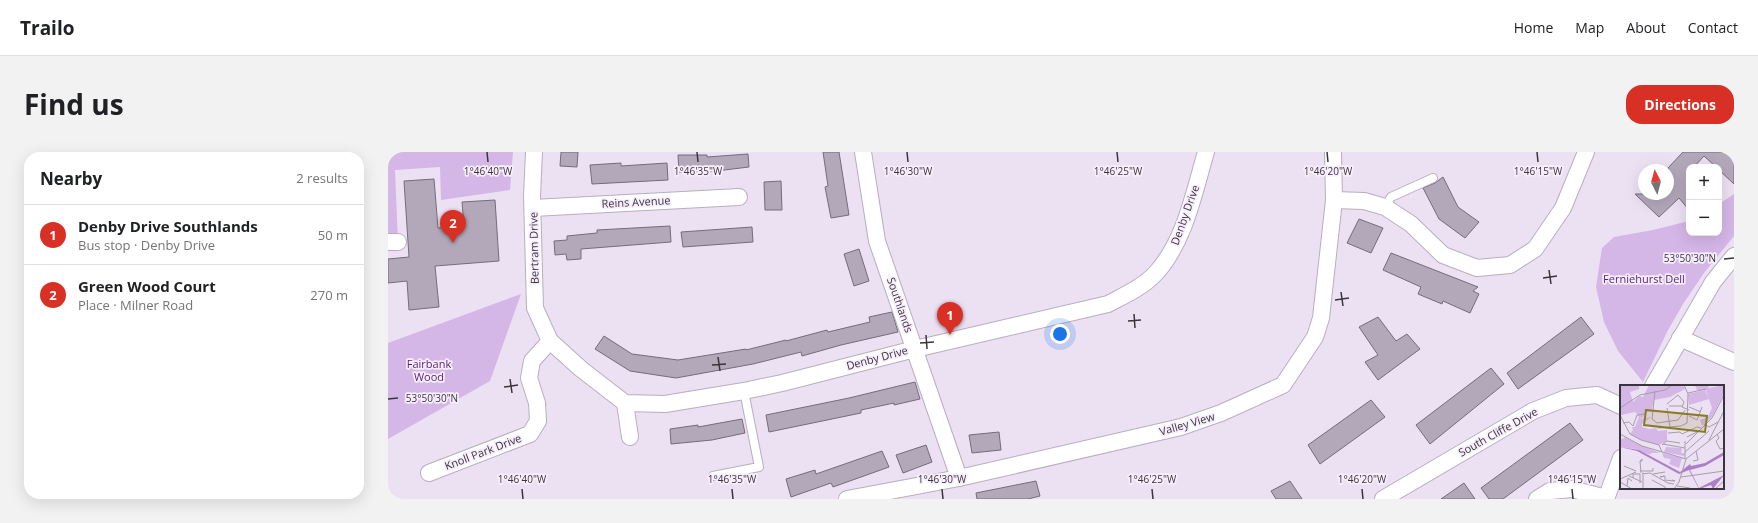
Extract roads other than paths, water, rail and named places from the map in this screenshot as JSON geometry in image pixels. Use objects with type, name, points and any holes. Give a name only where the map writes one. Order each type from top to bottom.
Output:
[{"type":"street","name":"Bertram Drive","points":[[534,152],[532,196],[535,308],[550,341]]},
{"type":"street","name":"Southlands","points":[[862,152],[878,241],[959,478]]},
{"type":"street","name":"Denby Drive","points":[[625,403],[665,404],[744,391],[1108,304],[1135,290],[1156,273],[1171,253],[1183,225],[1206,152]]},
{"type":"street","name":"Valley View","points":[[850,499],[959,478],[1181,427],[1221,413],[1283,385],[1315,337],[1321,318],[1334,200],[1334,152]]},
{"type":"street","points":[[1334,200],[1364,201],[1385,207],[1411,224],[1442,255],[1477,268],[1510,265],[1535,249],[1563,208],[1586,152]]},
{"type":"street","name":"Reins Avenue","points":[[533,208],[739,197]]},
{"type":"street","points":[[1654,385],[1713,282],[1734,256]]},
{"type":"street","points":[[1680,338],[1734,362]]},
{"type":"street","points":[[550,341],[581,369],[625,403],[630,437]]},
{"type":"street","name":"Knoll Park Drive","points":[[429,473],[530,434],[538,421],[537,403],[529,378],[532,361],[550,341]]},
{"type":"street","name":"South Cliffe Drive","points":[[1383,499],[1533,411],[1566,398],[1597,395],[1620,406]]},
{"type":"street","points":[[1537,499],[1550,491],[1572,489],[1606,498],[1620,461]]},
{"type":"lane","points":[[1385,207],[1391,197],[1433,178]]},
{"type":"lane","points":[[713,476],[759,467],[744,391]]},
{"type":"place","name":"Green Wood Court","points":[[453,243]]},
{"type":"place","name":"Denby Drive Southlands","points":[[950,335]]},
{"type":"park label","name":"Ferniehurst Dell","points":[[1644,279]]},
{"type":"park label","name":"Fairbank Wood","points":[[429,370]]}]
